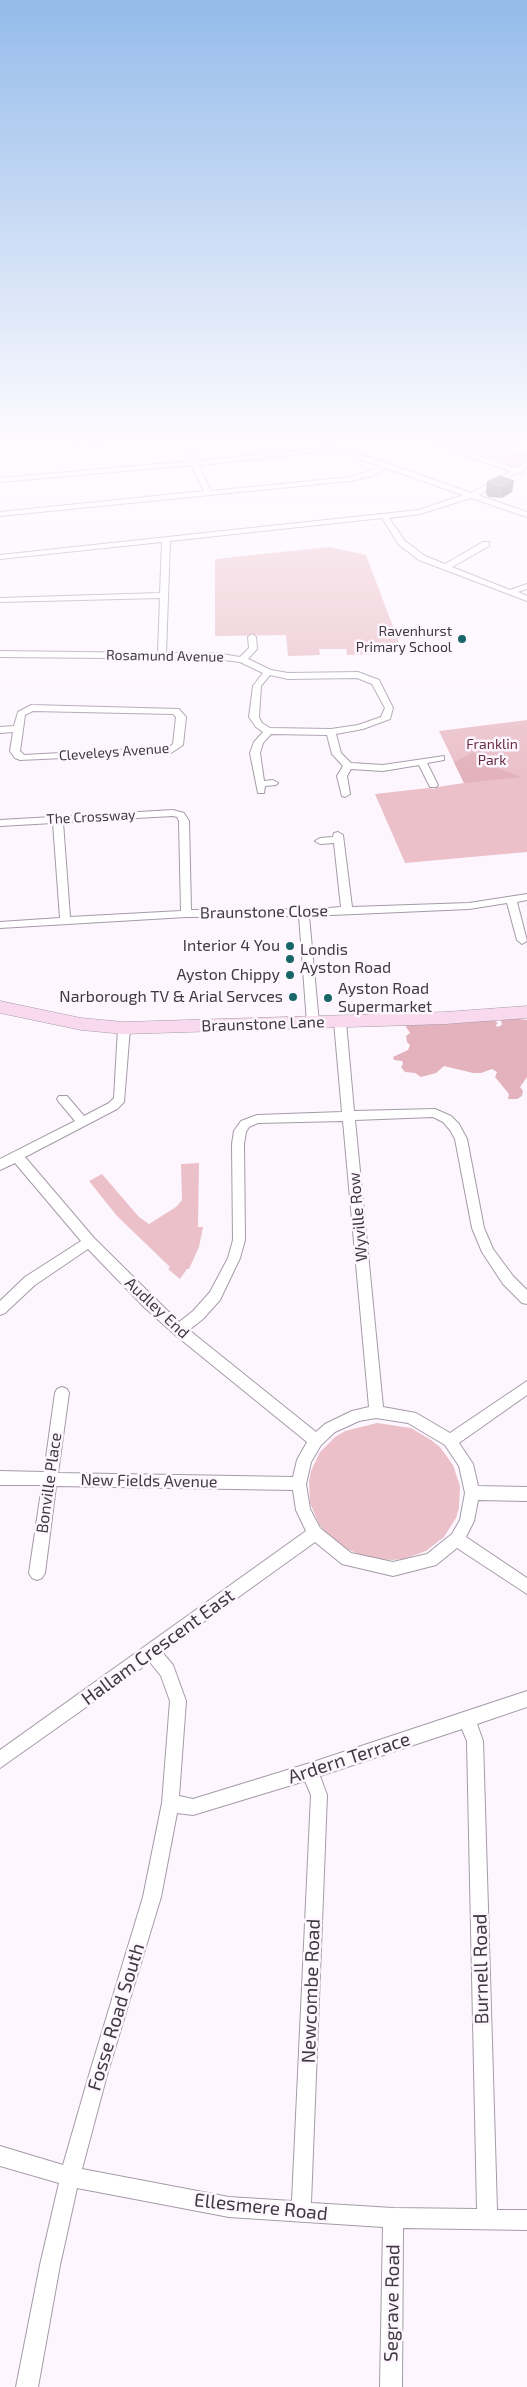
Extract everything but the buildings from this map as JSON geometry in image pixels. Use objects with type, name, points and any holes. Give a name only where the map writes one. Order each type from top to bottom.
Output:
[{"type":"street","points":[[0,557],[65,550]]},
{"type":"street","points":[[162,655],[166,550]]},
{"type":"street","points":[[412,550],[444,568],[527,600]]},
{"type":"street","points":[[444,568],[475,550]]},
{"type":"street","points":[[509,593],[527,586]]},
{"type":"street","points":[[0,600],[164,595]]},
{"type":"street","points":[[242,660],[253,649],[252,637]]},
{"type":"street","name":"Rosamund Avenue","points":[[0,654],[216,656],[242,660],[268,672],[288,676],[358,675],[376,682],[389,708],[388,716],[381,721],[331,732],[268,731]]},
{"type":"street","points":[[268,672],[258,683],[254,716],[254,721],[268,731],[259,742],[255,753],[261,788],[273,783]]},
{"type":"street","name":"Cleveleys Avenue","points":[[31,708],[172,711],[179,713],[182,717],[178,745],[171,750],[23,758],[18,756],[15,751],[19,729],[21,714],[31,708]]},
{"type":"street","points":[[0,730],[19,729]]},
{"type":"street","points":[[331,732],[337,754],[348,766],[383,768],[441,758]]},
{"type":"street","points":[[422,762],[433,785]]},
{"type":"street","points":[[348,766],[342,776],[344,791],[355,788]]},
{"type":"street","name":"The Crossway","points":[[0,824],[173,813],[181,815],[184,821],[186,914]]},
{"type":"street","points":[[58,819],[65,920]]},
{"type":"street","points":[[320,841],[338,838],[347,910]]},
{"type":"street","name":"Braunstone Close","points":[[0,925],[186,914],[294,912],[305,914],[310,912],[347,910],[469,906],[527,897]]},
{"type":"street","points":[[511,900],[515,908],[522,940]]},
{"type":"street","points":[[305,914],[303,919],[312,1023]]},
{"type":"street","name":"Braunstone Lane","points":[[0,1007],[81,1024],[124,1028],[446,1018],[527,1012]]},
{"type":"street","name":"Wyville Row","points":[[340,1022],[376,1412]]},
{"type":"street","points":[[0,1165],[113,1106],[120,1099],[124,1028]]},
{"type":"street","points":[[63,1100],[83,1122]]},
{"type":"street","points":[[179,1330],[198,1316],[215,1296],[234,1258],[239,1240],[238,1144],[240,1131],[245,1124],[257,1119],[435,1113],[455,1127],[461,1138],[478,1228],[488,1252],[508,1280],[527,1299]]},
{"type":"street","name":"Audley End","points":[[17,1156],[90,1242],[149,1303],[179,1330],[316,1441]]},
{"type":"street","points":[[0,1309],[30,1280],[90,1242]]},
{"type":"street","points":[[450,1441],[527,1388]]},
{"type":"street","name":"Bonville Place","points":[[37,1573],[62,1393]]},
{"type":"street","points":[[376,1412],[411,1417],[450,1441],[466,1464],[472,1493],[467,1521],[457,1538],[431,1560],[393,1569],[347,1559],[315,1533],[303,1510],[299,1484],[304,1460],[316,1441],[330,1428],[339,1423],[357,1415],[376,1412]]},
{"type":"street","name":"New Fields Avenue","points":[[0,1478],[299,1484]]},
{"type":"street","points":[[472,1493],[527,1494]]},
{"type":"street","name":"Hallam Crescent East","points":[[0,1760],[315,1533]]},
{"type":"street","points":[[457,1538],[527,1587]]},
{"type":"street","name":"Fosse Road South","points":[[27,2387],[50,2264],[70,2177],[98,2075],[152,1897],[170,1803],[178,1701],[167,1671],[152,1652]]},
{"type":"street","name":"Ardern Terrace","points":[[170,1803],[193,1807],[310,1771],[527,1699]]},
{"type":"street","name":"Burnell Road","points":[[467,1719],[476,1741],[487,2220]]},
{"type":"street","name":"Newcombe Road","points":[[301,2213],[319,1795],[310,1771]]},
{"type":"street","name":"Ellesmere Road","points":[[0,2156],[70,2177],[229,2207],[393,2218],[527,2220]]},
{"type":"street","name":"Segrave Road","points":[[391,2387],[393,2218]]},
{"type":"green space","points":[[297,550],[345,550],[366,555],[403,653],[347,655],[346,649],[319,649],[320,655],[288,656],[286,635],[215,636],[215,559]]},
{"type":"green space","name":"Franklin Park","points":[[527,720],[527,852],[405,863],[375,794],[428,788],[434,789],[464,783],[439,731]]},
{"type":"green space","points":[[199,1163],[198,1227],[203,1227],[199,1247],[189,1269],[180,1279],[117,1216],[89,1181],[102,1174],[139,1217],[149,1224],[176,1207],[182,1200],[181,1164]]},
{"type":"green space","points":[[377,1423],[411,1428],[431,1440],[440,1447],[453,1465],[460,1486],[459,1508],[456,1518],[444,1537],[426,1551],[404,1559],[367,1558],[345,1548],[326,1533],[319,1524],[310,1503],[309,1481],[311,1471],[320,1452],[335,1437],[345,1431]]},
{"type":"shaded area","points":[[472,753],[494,758],[495,767],[521,777],[464,783],[454,762]]},
{"type":"shaded area","points":[[504,1017],[527,1020],[527,1077],[520,1087],[523,1091],[522,1096],[517,1099],[508,1099],[509,1094],[495,1077],[497,1072],[492,1069],[481,1073],[473,1073],[444,1066],[436,1073],[421,1077],[415,1073],[405,1072],[401,1067],[402,1061],[394,1060],[393,1057],[408,1050],[410,1045],[407,1042],[406,1036],[410,1033],[406,1027],[407,1024],[493,1020],[498,1023],[497,1027],[502,1025],[501,1020]]},
{"type":"place","name":"Ravenhurst Primary School","points":[[462,639]]},
{"type":"place","name":"Interior 4 You","points":[[290,946]]},
{"type":"place","name":"Londis Ayston Road","points":[[290,959]]},
{"type":"place","name":"Ayston Chippy","points":[[290,975]]},
{"type":"place","name":"Narborough TV & Arial Servces","points":[[293,997]]},
{"type":"place","name":"Ayston Road Supermarket","points":[[328,998]]}]
